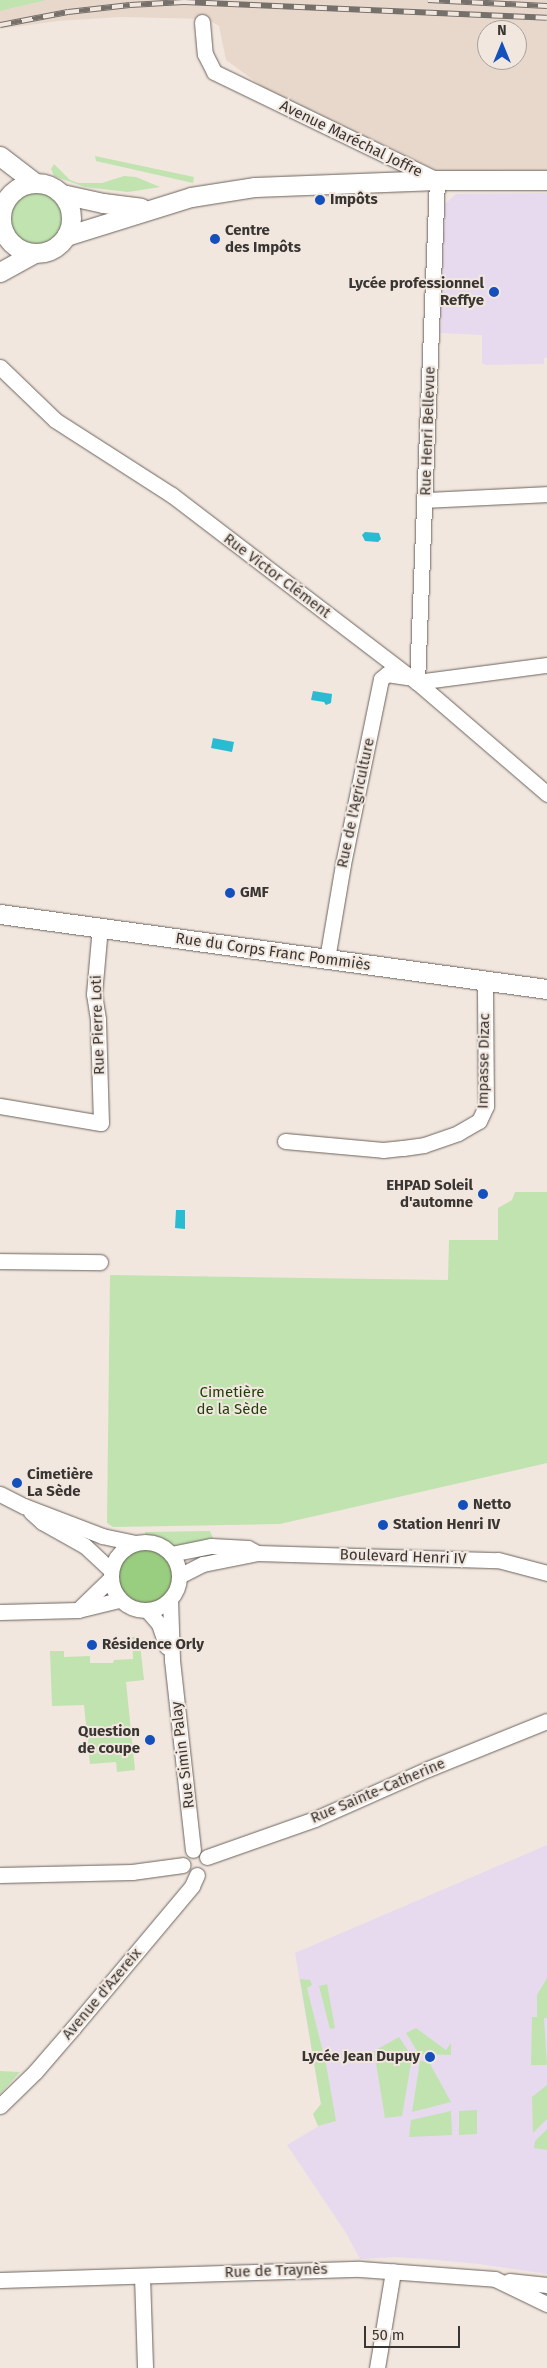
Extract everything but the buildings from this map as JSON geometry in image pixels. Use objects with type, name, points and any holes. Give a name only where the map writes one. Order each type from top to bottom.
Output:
[{"type":"main road","points":[[0,156],[35,183],[50,186],[62,194],[103,203],[153,207]]},
{"type":"main road","name":"Avenue Maréchal Joffre","points":[[436,180],[547,180]]},
{"type":"main road","points":[[0,272],[34,253],[52,249],[66,236],[153,207],[191,197],[255,187],[436,180]]},
{"type":"main road","points":[[34,253],[14,245],[1,230],[1,216],[2,199],[16,189],[35,183]]},
{"type":"main road","points":[[62,194],[68,203],[71,214],[70,226],[66,236]]},
{"type":"main road","name":"Rue du Corps Franc Pommiès","points":[[0,914],[547,989]]},
{"type":"street","name":"Avenue Maréchal Joffre","points":[[202,22],[205,54],[214,72],[436,180]]},
{"type":"street","name":"Rue Henri Bellevue","points":[[414,680],[425,500],[436,180]]},
{"type":"street","name":"Rue Victor Clément","points":[[0,367],[55,420],[111,458],[172,495],[414,680],[547,794]]},
{"type":"street","points":[[425,500],[547,494]]},
{"type":"street","name":"Rue de l'Agriculture","points":[[326,959],[343,864],[381,679],[387,674],[414,680],[547,664]]},
{"type":"street","name":"Rue Pierre Loti","points":[[0,1106],[101,1123],[98,1019],[94,994],[100,928]]},
{"type":"street","name":"Impasse Dizac","points":[[286,1141],[383,1150],[403,1148],[424,1145],[458,1133],[479,1121],[486,1106],[485,979]]},
{"type":"street","points":[[0,1261],[100,1262]]},
{"type":"street","points":[[0,1494],[24,1506],[102,1536],[134,1543],[155,1543],[171,1554],[177,1564],[178,1584],[170,1599],[163,1605],[146,1610],[136,1610],[119,1600],[113,1590],[110,1574],[85,1546],[42,1522],[24,1506]]},
{"type":"street","points":[[78,1610],[110,1574],[119,1553],[134,1543]]},
{"type":"street","name":"Boulevard Henri IV","points":[[171,1554],[211,1546],[248,1548],[257,1553]]},
{"type":"street","name":"Boulevard Henri IV","points":[[179,1576],[203,1564],[257,1553],[498,1560],[547,1573]]},
{"type":"street","name":"Rue Simin Palay","points":[[170,1599],[172,1660],[200,1854]]},
{"type":"street","points":[[0,1612],[78,1610],[119,1600]]},
{"type":"street","name":"Rue Simin Palay","points":[[146,1610],[159,1624],[172,1660]]},
{"type":"street","name":"Rue Sainte-Catherine","points":[[200,1854],[315,1819],[428,1769],[547,1721]]},
{"type":"street","points":[[200,1854],[206,1870],[197,1875],[188,1873],[183,1865],[185,1855],[200,1854]]},
{"type":"street","points":[[0,1875],[132,1872],[183,1865]]},
{"type":"street","name":"Avenue d'Azereix","points":[[0,2106],[35,2072],[82,2018],[192,1886],[197,1875]]},
{"type":"street","name":"Rue de Traynès","points":[[0,2280],[323,2268],[393,2271],[495,2279],[547,2304]]},
{"type":"street","points":[[377,2368],[393,2271]]},
{"type":"street","points":[[142,2276],[145,2368]]},
{"type":"street","points":[[495,2279],[547,2285]]},
{"type":"shaded area","points":[[47,0],[547,0],[547,170],[439,171],[263,87],[226,60],[219,26],[207,19],[120,17],[58,21],[0,29],[0,11]]},
{"type":"shaded area","name":"Lycée professionnel Reffye","points":[[547,193],[547,358],[544,358],[544,364],[486,365],[482,363],[482,335],[440,333],[445,204],[456,194]]},
{"type":"shaded area","name":"Lycée Jean Dupuy","points":[[547,1845],[547,2274],[479,2264],[426,2259],[395,2257],[360,2259],[346,2233],[287,2145],[324,2123],[295,1953]]},
{"type":"green space","points":[[0,0],[47,0],[0,11]]},
{"type":"green space","points":[[95,156],[194,177],[193,183],[96,161]]},
{"type":"green space","points":[[54,164],[70,180],[78,183],[102,183],[124,176],[136,177],[160,187],[128,192],[85,187],[54,176],[51,169]]},
{"type":"green space","points":[[37,190],[48,192],[57,198],[63,207],[65,218],[63,229],[57,238],[48,244],[37,246],[26,244],[17,238],[11,229],[9,218],[11,207],[17,198],[26,192]]},
{"type":"green space","name":"Cimetière de la Sède","points":[[515,1192],[547,1192],[547,1463],[280,1524],[113,1527],[107,1523],[110,1275],[448,1280],[449,1240],[498,1240],[498,1208],[512,1200]]},
{"type":"green space","points":[[210,1531],[213,1538],[174,1546],[162,1538],[145,1535],[145,1532]]},
{"type":"green space","points":[[146,1549],[157,1551],[166,1557],[172,1566],[174,1577],[172,1588],[166,1597],[157,1603],[146,1605],[135,1603],[126,1597],[120,1588],[118,1577],[120,1566],[126,1557],[135,1551]]},
{"type":"green space","points":[[139,1636],[144,1680],[126,1682],[135,1770],[117,1772],[116,1762],[90,1764],[84,1705],[52,1706],[50,1651],[64,1651],[64,1657],[90,1656],[90,1663],[113,1663],[114,1660],[133,1659],[132,1637]]},
{"type":"green space","points":[[547,1978],[547,2018],[544,2018],[547,2065],[531,2065],[532,2017],[537,2017],[537,1995]]},
{"type":"green space","points":[[300,1979],[310,1980],[312,1985],[307,1988],[326,2064],[336,2121],[318,2126],[313,2114],[321,2104]]},
{"type":"green space","points":[[327,1984],[335,2028],[330,2029],[319,1986]]},
{"type":"green space","points":[[416,2028],[446,2050],[451,2043],[451,2055],[419,2054],[406,2033]]},
{"type":"green space","points":[[399,2037],[412,2057],[402,2116],[385,2118],[374,2051]]},
{"type":"green space","points":[[420,2061],[429,2062],[451,2102],[412,2112]]},
{"type":"green space","points":[[0,2071],[20,2072],[0,2094]]},
{"type":"green space","points":[[547,2085],[547,2119],[533,2133],[532,2097]]},
{"type":"green space","points":[[477,2110],[477,2134],[459,2135],[459,2111]]},
{"type":"green space","points":[[451,2111],[452,2135],[409,2137],[411,2120]]},
{"type":"green space","points":[[547,2129],[547,2150],[534,2148],[535,2141]]},
{"type":"water","points":[[365,532],[379,533],[381,539],[378,542],[365,541],[362,535]]},
{"type":"water","points":[[313,691],[332,694],[331,703],[326,705],[324,702],[311,700]]},
{"type":"water","points":[[213,738],[234,742],[232,752],[211,748]]},
{"type":"water","points":[[176,1210],[185,1210],[185,1229],[175,1228]]},
{"type":"railway","points":[[428,0],[547,6]]},
{"type":"railway","points":[[0,25],[68,12],[130,5],[184,2],[547,18]]},
{"type":"place","name":"Impôts","points":[[320,200]]},
{"type":"place","name":"Centre des Impôts","points":[[215,239]]},
{"type":"place","name":"Lycée professionnel Reffye","points":[[494,292]]},
{"type":"place","name":"GMF","points":[[230,893]]},
{"type":"place","name":"EHPAD Soleil d'automne","points":[[483,1194]]},
{"type":"place","name":"Cimetière La Sède","points":[[17,1483]]},
{"type":"place","name":"Netto","points":[[463,1505]]},
{"type":"place","name":"Station Henri IV","points":[[383,1525]]},
{"type":"place","name":"Résidence Orly","points":[[92,1645]]},
{"type":"place","name":"Question de coupe","points":[[150,1740]]},
{"type":"place","name":"Lycée Jean Dupuy","points":[[430,2057]]}]
